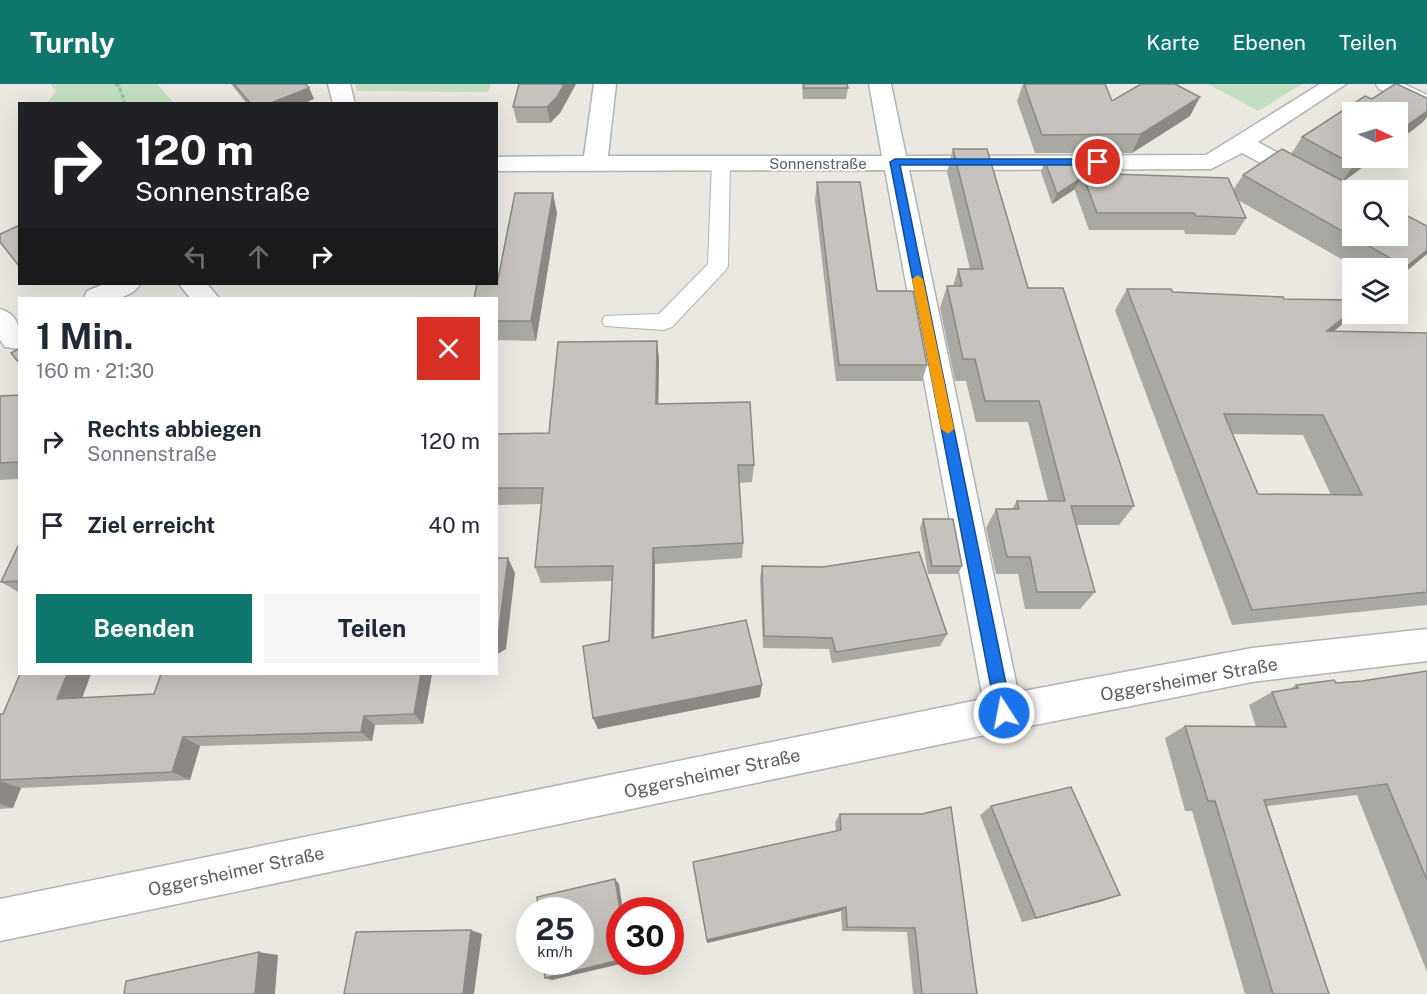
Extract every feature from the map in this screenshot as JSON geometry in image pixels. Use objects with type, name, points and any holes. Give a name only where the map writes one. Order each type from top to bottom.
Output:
[{"type":"street","points":[[339,84],[344,102]]},
{"type":"street","points":[[596,163],[605,84]]},
{"type":"street","points":[[880,84],[1004,713]]},
{"type":"street","name":"Sonnenstraße","points":[[498,164],[1211,162],[1335,84]]},
{"type":"street","points":[[1387,84],[1427,103]]},
{"type":"street","points":[[1242,143],[1342,198]]},
{"type":"street","points":[[99,297],[125,285]]},
{"type":"street","points":[[193,285],[204,297]]},
{"type":"street","name":"Oggersheimer Straße","points":[[0,920],[1004,713],[1252,665],[1427,645]]},
{"type":"lane","points":[[613,321],[664,322],[717,266],[721,163]]},
{"type":"path","points":[[115,84],[119,86],[124,102]]},
{"type":"green space","points":[[50,84],[157,84],[173,102],[48,102],[56,91]]},
{"type":"green space","points":[[355,84],[491,84],[488,92],[357,91]]},
{"type":"green space","points":[[1208,84],[1302,84],[1258,111]]},
{"type":"building","points":[[234,84],[306,84],[309,88],[273,102],[249,102]]},
{"type":"building","points":[[519,84],[564,84],[557,97],[547,107],[513,107]]},
{"type":"building","points":[[804,84],[847,84],[848,88],[804,88]]},
{"type":"building","points":[[1024,84],[1105,84],[1112,101],[1141,84],[1175,84],[1200,97],[1141,134],[1042,135]]},
{"type":"building","points":[[1397,84],[1427,98],[1427,111],[1408,125],[1408,102],[1356,102],[1365,96],[1372,99]]},
{"type":"building","points":[[1342,111],[1342,159],[1302,137]]},
{"type":"building","points":[[953,149],[987,149],[1028,288],[1063,288],[1134,506],[1071,506],[1095,592],[1037,592],[1030,557],[1007,557],[996,509],[1019,509],[1017,501],[1065,501],[1039,401],[985,401],[975,359],[963,359],[947,286],[962,286],[958,269],[983,269]]},
{"type":"building","points":[[1282,149],[1342,181],[1342,231],[1243,175]]},
{"type":"building","points":[[1045,161],[1108,161],[1088,174],[1082,173],[1080,179],[1057,194]]},
{"type":"building","points":[[1082,173],[1228,178],[1246,218],[1196,216],[1194,213],[1097,213]]},
{"type":"building","points":[[817,182],[860,182],[877,291],[913,291],[927,365],[839,365]]},
{"type":"building","points":[[515,193],[553,193],[531,321],[498,321],[498,297],[474,297],[477,285],[498,285]]},
{"type":"building","points":[[1408,216],[1427,226],[1427,250],[1408,265],[1408,258],[1390,258],[1369,246],[1408,246]]},
{"type":"building","points":[[18,226],[18,265],[0,242],[0,234]]},
{"type":"building","points":[[1127,289],[1171,289],[1173,292],[1283,297],[1284,299],[1342,300],[1342,319],[1327,331],[1427,333],[1427,592],[1252,610]],"holes":[[[1224,414],[1323,415],[1362,495],[1258,494]]]},
{"type":"building","points":[[657,341],[656,404],[750,402],[754,465],[738,465],[743,543],[653,548],[652,638],[746,620],[762,685],[593,718],[583,646],[609,641],[613,566],[535,567],[543,488],[498,488],[498,434],[549,433],[558,342]]},
{"type":"building","points":[[18,349],[18,362],[11,353]]},
{"type":"building","points":[[18,395],[18,462],[0,463],[0,396]]},
{"type":"building","points":[[923,519],[953,519],[962,566],[932,566]]},
{"type":"building","points":[[18,546],[18,581],[1,582]]},
{"type":"building","points":[[919,552],[947,634],[836,652],[832,638],[764,636],[762,566],[823,567]]},
{"type":"building","points":[[498,558],[508,558],[498,636]]},
{"type":"building","points":[[1427,671],[1427,880],[1387,784],[1264,800],[1329,994],[1273,994],[1215,801],[1208,801],[1185,726],[1286,727],[1272,692],[1298,688],[1296,685],[1334,680],[1336,683],[1362,681]]},
{"type":"building","points":[[20,675],[67,675],[57,699],[154,694],[161,675],[421,675],[414,714],[364,716],[361,732],[183,737],[172,772],[0,780],[0,714],[3,714]]},
{"type":"building","points":[[1071,787],[1120,895],[1036,918],[991,806]]},
{"type":"building","points":[[951,807],[977,994],[922,994],[915,928],[847,927],[846,907],[707,940],[693,862],[841,830],[840,814],[922,814]]},
{"type":"building","points":[[615,879],[618,897],[606,897],[606,963],[594,966],[594,897],[537,897]]},
{"type":"building","points":[[471,930],[463,994],[344,994],[356,932]]},
{"type":"building","points":[[259,952],[255,994],[124,994],[126,981]]},
{"type":"slow traffic","points":[[918,279],[948,429]]},
{"type":"route","points":[[1004,713],[895,162],[1098,162]]}]
